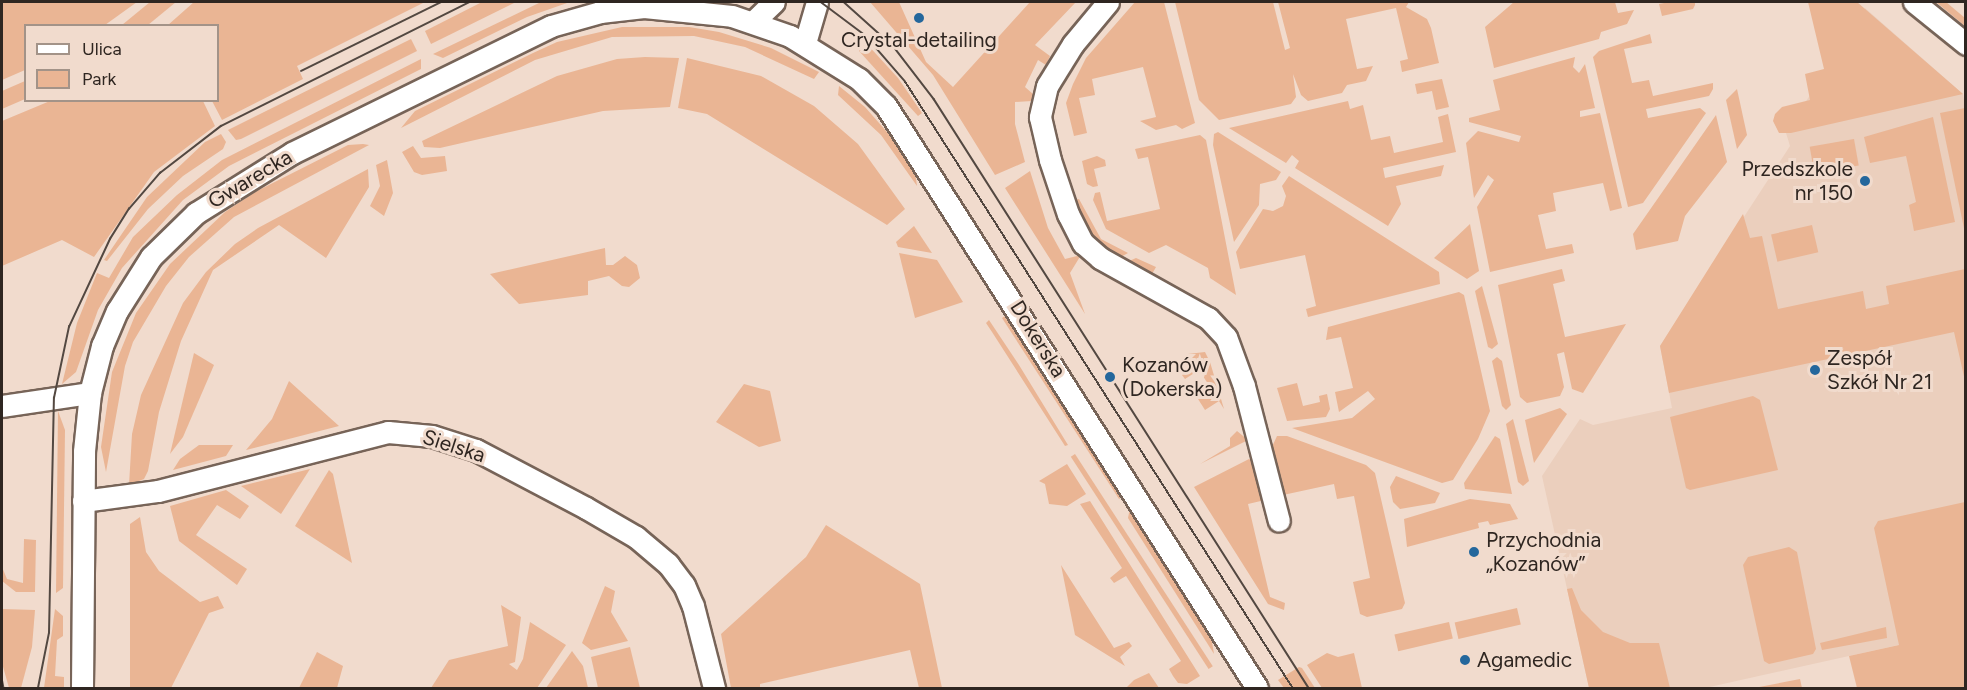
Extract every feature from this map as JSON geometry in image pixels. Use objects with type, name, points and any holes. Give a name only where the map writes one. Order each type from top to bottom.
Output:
[{"type":"street","points":[[753,22],[774,2]]},
{"type":"street","points":[[805,43],[817,2]]},
{"type":"street","points":[[1108,2],[1053,74],[1042,101],[1042,131],[1068,214],[1083,243],[1100,258],[1208,318],[1227,338],[1244,386],[1279,521]]},
{"type":"street","points":[[1914,2],[1965,44]]},
{"type":"street","name":"Gwarecka","points":[[82,687],[83,501],[90,393],[102,346],[117,311],[151,257],[196,213],[255,173],[551,26],[600,12],[644,7],[698,10],[753,22],[777,31]]},
{"type":"street","name":"Dokerska","points":[[777,31],[805,43],[859,79],[886,106],[917,148],[1257,688]]},
{"type":"street","points":[[2,406],[90,393]]},
{"type":"street","name":"Sielska","points":[[83,501],[159,490],[388,432],[432,436],[476,450],[586,508],[636,537],[668,564],[684,585],[693,606],[714,688]]},
{"type":"shaded area","name":"Zespół Szkół Nr 21","points":[[1865,8],[1963,94],[1965,106],[1965,667],[1930,638],[1705,688],[1589,688],[1542,476],[1580,419],[1593,425],[1672,408],[1660,346],[1790,146],[1786,133]]},
{"type":"green space","points":[[2,2],[137,2],[106,24],[24,24],[24,70],[2,80]]},
{"type":"green space","points":[[150,2],[176,2],[149,24],[123,24]]},
{"type":"green space","points":[[194,2],[425,2],[297,66],[303,79],[222,120],[213,102],[219,102],[219,24],[169,24]]},
{"type":"green space","points":[[482,2],[516,2],[431,44],[425,31]]},
{"type":"green space","points":[[541,2],[570,2],[527,17],[443,58],[433,54]]},
{"type":"green space","points":[[870,2],[899,2],[926,62],[953,87],[1030,2],[1076,2],[1035,45],[1050,56],[1046,65],[1038,60],[1025,87],[1033,94],[1032,101],[1015,102],[1015,124],[1025,162],[995,175],[933,75]]},
{"type":"green space","points":[[1135,2],[1164,2],[1195,123],[1182,129],[1176,125],[1156,130],[1140,121],[1156,117],[1143,67],[1092,79],[1095,95],[1079,98],[1087,133],[1074,136],[1066,103],[1073,84],[1086,58]]},
{"type":"green space","points":[[1175,2],[1273,2],[1285,50],[1290,48],[1278,2],[1409,2],[1406,7],[1427,19],[1439,63],[1402,72],[1400,61],[1408,59],[1396,8],[1346,19],[1357,69],[1373,66],[1366,81],[1347,85],[1342,93],[1308,101],[1301,95],[1293,74],[1296,97],[1291,104],[1219,120],[1199,100]]},
{"type":"green space","points":[[1514,2],[1615,2],[1618,13],[1634,10],[1627,24],[1601,32],[1599,39],[1494,68],[1485,27]]},
{"type":"green space","points":[[1695,2],[1695,5],[1693,9],[1662,16],[1659,4]]},
{"type":"green space","points":[[1808,2],[1857,2],[1963,94],[1791,133],[1779,133],[1773,121],[1775,114],[1782,107],[1810,100],[1805,74],[1824,69]]},
{"type":"green space","points":[[1936,2],[1946,2],[1965,18],[1965,26]]},
{"type":"green space","points":[[622,27],[689,27],[719,32],[771,48],[819,72],[814,79],[745,47],[694,36],[612,37],[535,60],[401,128],[415,111],[557,42]]},
{"type":"green space","points":[[1650,34],[1652,43],[1624,49],[1632,83],[1649,80],[1653,96],[1713,83],[1713,89],[1709,96],[1646,109],[1648,118],[1700,108],[1706,113],[1643,203],[1628,207],[1593,57],[1599,51]]},
{"type":"green space","points":[[411,39],[417,51],[241,139],[236,140],[228,130]]},
{"type":"green space","points":[[866,43],[898,78],[922,113],[918,116],[859,51]]},
{"type":"green space","points":[[1575,57],[1573,67],[1579,73],[1585,64],[1595,108],[1580,111],[1580,117],[1600,113],[1622,208],[1610,211],[1603,183],[1553,193],[1556,211],[1538,215],[1546,249],[1572,244],[1574,253],[1490,272],[1477,207],[1494,180],[1488,175],[1474,198],[1466,143],[1478,131],[1519,142],[1521,136],[1469,122],[1469,118],[1500,110],[1493,80]]},
{"type":"green space","points":[[679,58],[670,107],[603,111],[440,148],[424,147],[422,141],[557,76],[617,59]]},
{"type":"green space","points":[[687,58],[761,76],[814,106],[858,144],[905,209],[887,225],[707,114],[678,108]]},
{"type":"green space","points":[[421,59],[421,69],[229,166],[183,200],[122,268],[98,310],[76,372],[62,384],[77,323],[97,273],[109,278],[133,237],[177,195],[222,160]]},
{"type":"green space","points":[[1442,79],[1449,107],[1436,110],[1432,91],[1417,94],[1415,84]]},
{"type":"green space","points":[[24,81],[24,99],[2,109],[2,91]]},
{"type":"green space","points":[[839,86],[865,107],[901,148],[915,171],[917,186],[881,135],[838,95]]},
{"type":"green space","points":[[1737,89],[1747,135],[1737,149],[1726,100]]},
{"type":"green space","points":[[1348,101],[1350,109],[1363,105],[1371,140],[1390,136],[1394,153],[1443,142],[1438,117],[1448,114],[1456,152],[1383,168],[1385,178],[1444,165],[1441,176],[1396,186],[1401,204],[1388,226],[1295,168],[1299,161],[1292,155],[1286,163],[1229,128]]},
{"type":"green space","points":[[48,102],[203,102],[215,126],[154,172],[94,257],[62,240],[2,266],[2,121]]},
{"type":"green space","points":[[1966,108],[1965,233],[1940,113]]},
{"type":"green space","points":[[1716,115],[1727,162],[1685,216],[1678,241],[1636,250],[1633,234]]},
{"type":"green space","points":[[1933,117],[1955,222],[1914,231],[1909,205],[1916,202],[1906,156],[1870,163],[1864,137]]},
{"type":"green space","points":[[1218,132],[1281,172],[1276,180],[1260,184],[1259,205],[1234,242],[1213,145],[1214,134]]},
{"type":"green space","points":[[221,134],[226,142],[223,149],[183,176],[148,209],[107,261],[104,260],[147,197],[205,142]]},
{"type":"green space","points":[[1200,135],[1206,140],[1236,295],[1210,278],[1208,268],[1166,245],[1149,253],[1106,229],[1093,200],[1095,193],[1100,192],[1107,221],[1160,209],[1148,157],[1138,159],[1135,149]]},
{"type":"green space","points":[[1854,139],[1859,166],[1814,173],[1810,147]]},
{"type":"green space","points":[[348,145],[369,145],[234,217],[189,257],[166,286],[133,342],[125,366],[106,472],[101,447],[112,372],[136,313],[170,264],[225,212],[255,192]]},
{"type":"green space","points":[[413,146],[421,158],[445,156],[447,171],[422,175],[414,172],[402,152]]},
{"type":"green space","points":[[1097,156],[1105,160],[1106,166],[1094,169],[1098,186],[1093,187],[1087,184],[1082,161]]},
{"type":"green space","points":[[387,160],[393,193],[384,216],[370,206],[380,186],[376,165]]},
{"type":"green space","points":[[368,169],[369,187],[326,258],[279,225],[213,270],[181,341],[159,412],[148,471],[144,479],[129,485],[132,434],[141,395],[183,303],[206,272],[235,244],[258,228]]},
{"type":"green space","points":[[1030,171],[1048,228],[1065,259],[1081,255],[1070,273],[1085,314],[1005,188]]},
{"type":"green space","points":[[1289,176],[1439,272],[1440,284],[1308,317],[1306,309],[1316,306],[1305,255],[1240,269],[1236,252],[1263,209],[1273,211],[1283,206],[1286,196],[1282,186]]},
{"type":"green space","points":[[1079,199],[1101,239],[1128,253],[1119,258],[1090,235],[1075,200]]},
{"type":"green space","points":[[1743,214],[1750,238],[1762,236],[1778,309],[1863,291],[1866,309],[1889,304],[1886,286],[1965,269],[1965,381],[1954,332],[1669,393],[1660,346]]},
{"type":"green space","points":[[1470,224],[1479,271],[1467,279],[1434,258]]},
{"type":"green space","points":[[1812,225],[1818,252],[1777,262],[1771,234]]},
{"type":"green space","points":[[914,226],[932,253],[898,247],[896,242]]},
{"type":"green space","points":[[605,248],[606,265],[613,265],[625,256],[637,265],[640,278],[629,287],[622,286],[609,276],[588,281],[588,295],[519,304],[490,274]]},
{"type":"green space","points":[[899,253],[937,260],[963,302],[915,318]]},
{"type":"green space","points":[[1136,258],[1156,267],[1152,274],[1127,262]]},
{"type":"green space","points":[[1562,269],[1565,281],[1553,284],[1565,337],[1626,324],[1583,393],[1572,389],[1564,352],[1557,354],[1564,387],[1560,396],[1527,403],[1520,397],[1498,285]]},
{"type":"green space","points":[[1482,286],[1498,344],[1492,349],[1488,347],[1475,291]]},
{"type":"green space","points":[[1459,292],[1464,295],[1490,411],[1478,439],[1453,480],[1442,483],[1292,428],[1352,418],[1375,399],[1368,391],[1339,412],[1335,392],[1353,388],[1341,337],[1326,340],[1328,327]]},
{"type":"green space","points":[[1008,314],[1124,496],[1119,499],[1002,318]]},
{"type":"green space","points":[[989,320],[1068,445],[1065,446],[986,323]]},
{"type":"green space","points":[[1205,352],[1224,409],[1219,401],[1205,410],[1198,399],[1212,390],[1199,370],[1185,379],[1182,375],[1196,366],[1188,354]]},
{"type":"green space","points":[[194,353],[214,365],[183,437],[170,454]]},
{"type":"green space","points":[[1497,357],[1502,361],[1511,405],[1506,410],[1502,406],[1492,361]]},
{"type":"green space","points":[[289,381],[339,426],[246,450],[272,419]]},
{"type":"green space","points":[[1297,383],[1303,406],[1320,402],[1319,396],[1327,394],[1330,409],[1326,417],[1287,421],[1277,388]]},
{"type":"green space","points":[[744,384],[770,391],[781,441],[759,447],[716,422]]},
{"type":"green space","points":[[1753,396],[1760,400],[1778,470],[1690,490],[1686,488],[1670,417]]},
{"type":"green space","points":[[1560,408],[1567,414],[1534,463],[1525,420]]},
{"type":"green space","points":[[58,411],[65,430],[63,588],[56,593]]},
{"type":"green space","points":[[1513,419],[1529,481],[1523,486],[1518,482],[1506,424]]},
{"type":"green space","points":[[1237,431],[1248,440],[1200,464],[1230,446],[1230,438]]},
{"type":"green space","points":[[1277,436],[1287,436],[1366,465],[1375,473],[1405,603],[1402,609],[1367,617],[1360,614],[1353,582],[1370,578],[1354,496],[1337,499],[1334,484],[1283,495],[1271,449]]},
{"type":"green space","points":[[1495,436],[1500,439],[1512,494],[1465,489],[1464,483]]},
{"type":"green space","points":[[199,445],[233,445],[226,456],[173,470],[180,459]]},
{"type":"green space","points":[[1075,454],[1213,666],[1209,669],[1071,457]]},
{"type":"green space","points":[[1249,459],[1255,463],[1265,500],[1248,504],[1270,597],[1285,603],[1284,610],[1268,604],[1194,487]]},
{"type":"green space","points":[[1067,464],[1086,494],[1067,506],[1049,504],[1045,484],[1039,481]]},
{"type":"green space","points":[[310,469],[281,514],[241,486]]},
{"type":"green space","points":[[329,470],[333,474],[352,563],[295,526]]},
{"type":"green space","points":[[1396,476],[1440,493],[1435,503],[1400,509],[1393,502],[1390,487]]},
{"type":"green space","points":[[226,490],[249,506],[240,519],[217,505],[196,535],[247,569],[237,585],[179,541],[170,506]]},
{"type":"green space","points":[[1470,499],[1510,504],[1518,519],[1490,525],[1488,521],[1478,523],[1479,528],[1407,547],[1404,519]]},
{"type":"green space","points":[[1090,501],[1200,676],[1187,684],[1178,683],[1169,669],[1181,661],[1126,576],[1114,583],[1110,578],[1122,568],[1080,504]]},
{"type":"green space","points":[[1965,502],[1965,688],[1857,688],[1849,656],[1899,645],[1874,528],[1878,521]]},
{"type":"green space","points":[[1130,508],[1211,636],[1214,654],[1128,518]]},
{"type":"green space","points":[[140,517],[146,552],[159,571],[200,602],[218,596],[224,608],[209,613],[171,688],[130,688],[130,524]]},
{"type":"green space","points":[[826,525],[920,584],[942,688],[919,688],[910,650],[760,684],[760,688],[731,688],[721,634],[806,557]]},
{"type":"green space","points":[[24,539],[36,540],[35,592],[16,592],[2,581],[2,567],[7,579],[23,583]]},
{"type":"green space","points":[[1789,547],[1797,552],[1816,649],[1813,654],[1769,664],[1764,661],[1743,565],[1748,557]]},
{"type":"green space","points":[[1061,565],[1114,648],[1129,642],[1132,646],[1120,657],[1125,666],[1075,635]]},
{"type":"green space","points":[[605,586],[615,591],[611,612],[628,641],[591,650],[582,643]]},
{"type":"green space","points":[[1572,588],[1581,610],[1603,632],[1630,643],[1659,643],[1670,688],[1589,688],[1567,589]]},
{"type":"green space","points":[[501,605],[521,617],[515,662],[509,664],[517,670],[523,659],[530,622],[566,645],[537,688],[431,688],[449,660],[508,646]]},
{"type":"green space","points":[[1517,608],[1521,625],[1458,639],[1455,622]]},
{"type":"green space","points":[[2,609],[35,610],[32,647],[21,688],[9,688],[2,663]]},
{"type":"green space","points":[[55,609],[63,616],[63,636],[57,640],[55,676],[64,677],[64,688],[44,688]]},
{"type":"green space","points":[[1449,622],[1453,639],[1398,651],[1394,635]]},
{"type":"green space","points":[[1886,627],[1887,638],[1822,650],[1820,643]]},
{"type":"green space","points":[[630,647],[640,688],[598,688],[591,657]]},
{"type":"green space","points":[[572,651],[583,666],[588,688],[546,688]]},
{"type":"green space","points":[[317,652],[343,666],[337,688],[299,688]]},
{"type":"green space","points":[[1327,653],[1338,657],[1354,653],[1362,688],[1322,688],[1307,665]]},
{"type":"green space","points":[[1299,667],[1315,688],[1284,688],[1278,680]]},
{"type":"green space","points":[[1149,673],[1159,688],[1126,688],[1134,680]]},
{"type":"green space","points":[[1800,679],[1802,688],[1754,688]]},
{"type":"tram line","points":[[301,71],[441,2]]},
{"type":"tram line","points":[[38,688],[49,633],[54,398],[69,327],[110,239],[129,209],[160,173],[221,126],[470,2]]},
{"type":"tram line","points":[[821,2],[865,35],[905,81],[1293,688]]},
{"type":"tram line","points":[[844,2],[894,47],[934,99],[1309,688]]},
{"type":"tram line","points":[[2,678],[4,688]]},
{"type":"place","name":"Crystal-detailing","points":[[919,18]]},
{"type":"place","name":"Przedszkole nr 150","points":[[1865,181]]},
{"type":"place","name":"Zespół Szkół Nr 21","points":[[1815,370]]},
{"type":"place","name":"Kozanów (Dokerska)","points":[[1110,377]]},
{"type":"place","name":"Przychodnia „Kozanów”","points":[[1474,552]]},
{"type":"place","name":"Agamedic","points":[[1465,660]]}]
